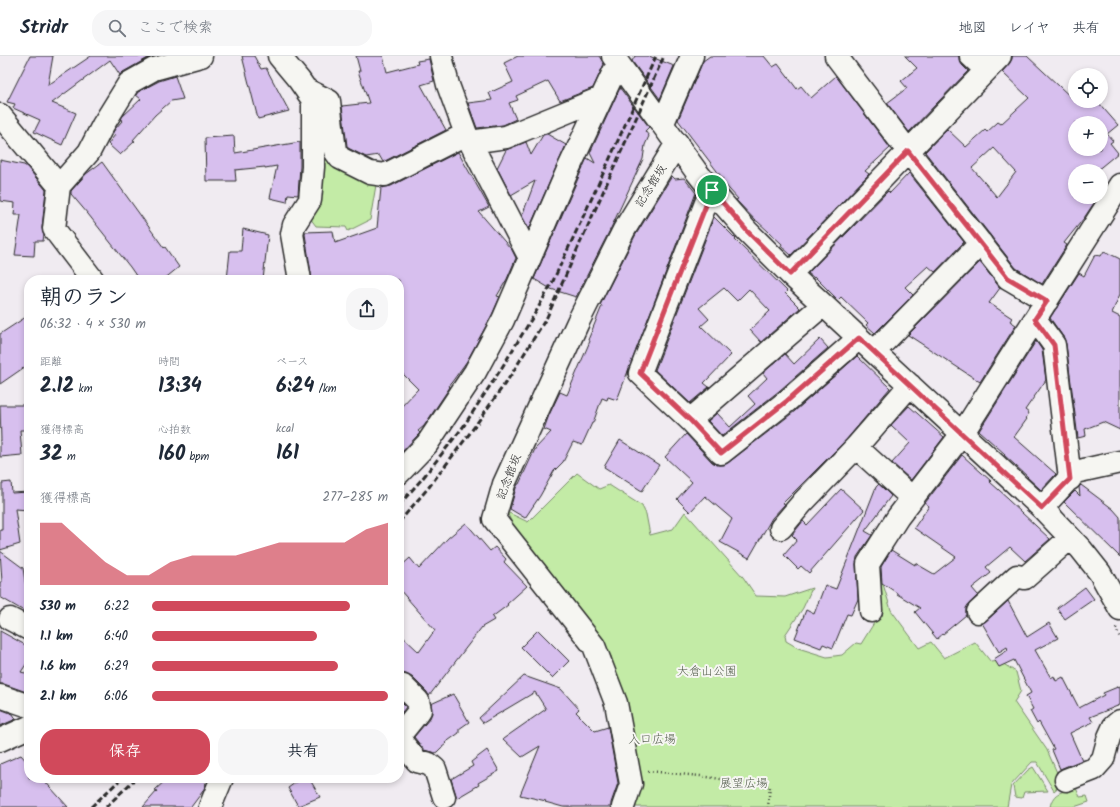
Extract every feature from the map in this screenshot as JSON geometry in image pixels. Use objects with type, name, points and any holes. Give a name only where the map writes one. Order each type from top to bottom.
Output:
[{"type":"street","points":[[89,275],[54,229],[59,186],[89,152],[103,125],[129,83],[154,69],[201,56]]},
{"type":"street","points":[[279,56],[307,90],[313,100],[314,167],[310,200],[294,225],[292,234],[299,275]]},
{"type":"street","points":[[441,56],[448,85],[468,138],[530,258]]},
{"type":"street","points":[[663,123],[692,56]]},
{"type":"street","points":[[836,56],[908,151],[1008,278],[1041,310],[1054,345],[1070,479]]},
{"type":"street","points":[[616,59],[712,190],[747,231],[790,274],[1042,508],[1070,538],[1100,574],[1120,609]]},
{"type":"street","points":[[404,461],[427,444],[475,372],[504,320],[567,172],[601,98],[616,59]]},
{"type":"street","points":[[790,274],[908,151],[986,61]]},
{"type":"street","points":[[307,90],[329,101],[335,151],[340,158],[370,173],[385,175],[468,138],[506,137],[601,98]]},
{"type":"street","points":[[0,115],[59,186]]},
{"type":"street","name":"記念館坂","points":[[623,807],[630,784],[629,773],[616,703],[594,646],[494,520],[504,484],[578,322],[624,230],[677,143]]},
{"type":"street","points":[[871,611],[868,564],[898,517],[962,434],[1120,185]]},
{"type":"street","points":[[712,190],[640,373],[690,420],[721,453],[787,401],[866,345],[981,243]]},
{"type":"street","points":[[690,420],[823,304]]},
{"type":"street","points":[[781,528],[803,502],[856,447],[910,385]]},
{"type":"street","points":[[856,447],[912,498]]},
{"type":"street","points":[[1042,508],[1075,472],[1120,462]]},
{"type":"street","points":[[978,612],[1017,576],[1025,578],[1070,538]]},
{"type":"street","points":[[10,619],[24,626]]},
{"type":"street","points":[[404,687],[418,701],[420,710],[404,730]]},
{"type":"street","points":[[0,696],[24,704]]},
{"type":"street","points":[[1066,780],[1094,769],[1103,759],[1109,737],[1114,726],[1120,721]]},
{"type":"street","points":[[0,740],[24,729]]},
{"type":"street","points":[[404,745],[417,761],[429,764],[435,770],[444,797]]},
{"type":"street","points":[[210,807],[220,783]]},
{"type":"path","points":[[629,773],[652,770],[770,786],[768,807]]},
{"type":"green space","points":[[318,107],[331,154],[376,185],[370,220],[348,231],[346,227],[316,226],[307,214]]},
{"type":"green space","name":"大倉山公園","points":[[577,473],[599,489],[609,485],[642,506],[646,514],[650,535],[673,529],[685,512],[743,577],[756,596],[785,597],[812,588],[803,608],[785,635],[786,641],[798,648],[827,657],[842,655],[856,643],[861,644],[879,615],[879,571],[891,610],[919,648],[931,642],[944,658],[975,642],[991,662],[999,661],[1016,672],[1021,691],[1014,702],[1047,750],[1062,784],[1054,791],[1037,762],[1032,762],[1011,785],[1007,807],[634,807],[638,762],[611,656],[528,543],[517,535],[507,512],[528,522]]},
{"type":"green space","points":[[1033,767],[1048,791],[1024,792],[1022,798],[1015,797],[1013,786],[1028,770]]},
{"type":"green space","points":[[1076,788],[1080,797],[1087,796],[1089,802],[1074,807],[1050,807],[1051,802],[1056,795]]},
{"type":"building","points":[[30,56],[53,56],[48,85],[91,56],[154,56],[120,75],[110,60],[52,103],[76,113],[62,145],[34,132],[40,120],[13,108],[15,104],[7,102]]},
{"type":"building","points":[[242,56],[254,56],[261,69],[266,68],[289,111],[258,119]]},
{"type":"building","points":[[356,56],[383,56],[387,72],[418,64],[417,61],[429,59],[434,81],[421,85],[446,130],[383,162],[379,155],[366,157],[348,148],[342,106],[369,103],[358,71],[360,71]]},
{"type":"building","points":[[518,56],[599,56],[604,64],[593,88],[560,101],[548,81],[516,96],[518,100],[509,103],[516,119],[503,125],[477,128],[468,103],[492,100],[489,93],[513,82],[504,63]]},
{"type":"building","points":[[635,56],[649,56],[674,66],[660,99],[632,61]]},
{"type":"building","points":[[710,56],[764,56],[773,67],[778,64],[797,89],[801,86],[811,98],[836,76],[890,148],[865,171],[869,174],[791,255],[781,246],[782,244],[756,221],[736,200],[738,199],[721,180],[723,179],[678,120],[703,61]]},
{"type":"building","points":[[905,56],[959,56],[959,60],[962,65],[968,71],[909,132],[887,103],[907,88],[901,81],[917,68]]},
{"type":"building","points":[[1012,56],[1027,56],[1068,94],[1068,108],[1103,108],[1118,125],[1108,133],[1108,116],[1068,116],[1068,156],[1108,156],[1108,135],[1113,141],[1110,143],[1118,153],[1105,164],[1068,164],[1068,204],[1093,204],[1064,243],[1067,245],[1042,284],[1016,268],[925,152],[947,129],[966,147],[985,130],[987,132],[998,122],[1001,124],[1029,98],[1002,72],[1009,64]],"holes":[[[994,148],[1016,172],[997,197],[972,168]]]},
{"type":"building","points":[[175,76],[183,99],[171,101],[155,115],[133,140],[135,141],[120,155],[108,144],[115,135],[112,134],[122,121],[122,117],[141,99],[136,95],[138,92],[159,81]]},
{"type":"building","points":[[620,88],[649,127],[645,131],[649,136],[645,145],[643,159],[611,228],[576,297],[551,289],[534,279],[587,158],[595,163],[590,153]]},
{"type":"building","points":[[547,134],[566,145],[529,229],[522,216],[535,181],[511,195],[497,168],[506,150],[526,142],[531,155],[543,135]]},
{"type":"building","points":[[234,136],[235,153],[300,142],[298,195],[288,194],[287,202],[270,198],[277,166],[235,170],[236,181],[206,181],[205,138]]},
{"type":"building","points":[[458,152],[489,207],[479,212],[511,248],[516,258],[507,279],[497,296],[500,297],[492,315],[467,361],[449,386],[450,387],[424,426],[418,431],[420,433],[404,450],[404,404],[418,389],[404,375],[404,275],[311,275],[305,232],[333,231],[335,243],[377,228],[381,188],[391,186]]},
{"type":"building","points":[[0,160],[24,165],[46,190],[42,228],[44,235],[43,241],[35,241],[34,256],[15,255],[21,215],[14,215],[15,203],[0,201]]},
{"type":"building","points":[[102,162],[179,267],[169,275],[136,275],[71,194],[71,191],[86,174]]},
{"type":"building","points":[[909,173],[964,242],[935,272],[928,266],[905,287],[913,295],[875,333],[866,325],[868,323],[841,297],[838,300],[815,277],[814,278],[808,273],[888,191],[890,193]]},
{"type":"building","points":[[672,176],[675,179],[684,178],[696,193],[617,400],[608,397],[607,400],[602,398],[593,423],[582,445],[573,442],[563,462],[554,471],[540,496],[525,518],[510,509],[516,488],[535,449],[551,432],[544,429],[549,415],[560,392],[567,395],[590,341],[588,340],[602,306],[600,305],[635,236]]},
{"type":"building","points":[[714,217],[736,239],[735,240],[787,291],[785,293],[800,308],[761,342],[750,330],[770,311],[749,289],[737,301],[724,288],[699,308],[709,319],[701,326],[731,355],[704,383],[709,387],[690,403],[655,370]]},
{"type":"building","points":[[243,229],[268,235],[264,275],[228,275],[230,251],[241,251]]},
{"type":"building","points":[[1104,251],[1120,259],[1120,294],[1112,313],[1120,317],[1120,430],[1103,422],[1085,429],[1086,436],[1078,438],[1066,344],[1064,338],[1050,318],[1079,273],[1084,276],[1095,255],[1101,256]]},
{"type":"building","points":[[980,262],[1000,288],[989,303],[1012,318],[1010,321],[1016,325],[980,382],[908,335]]},
{"type":"building","points":[[24,318],[24,367],[0,384],[0,334]]},
{"type":"building","points":[[820,339],[828,348],[779,391],[722,436],[708,421],[717,413],[730,427],[755,404],[748,396],[767,378],[763,373],[785,354],[794,364]]},
{"type":"building","points":[[1036,341],[1042,350],[1046,380],[1025,410],[1029,413],[1026,418],[1027,419],[1014,437],[1056,474],[1041,490],[1004,455],[1005,454],[979,431]]},
{"type":"building","points":[[857,356],[890,388],[847,439],[783,503],[785,504],[772,518],[749,558],[720,542],[732,519],[705,496],[690,512],[677,499],[692,482],[665,457],[686,434],[712,462],[717,465],[724,465],[728,463],[795,411]]},
{"type":"building","points":[[0,405],[24,405],[24,430],[20,430],[22,455],[0,457]]},
{"type":"building","points":[[909,406],[944,437],[911,480],[892,463],[910,443],[891,425]]},
{"type":"building","points":[[620,440],[659,465],[642,491],[604,467]]},
{"type":"building","points":[[962,455],[991,481],[990,482],[1008,498],[1007,499],[1050,539],[1025,561],[1010,547],[986,567],[991,573],[972,588],[978,595],[966,608],[966,615],[937,639],[915,612],[920,608],[882,583],[881,567],[891,550],[915,565],[915,563],[934,574],[956,557],[914,528],[929,506],[925,503]]},
{"type":"building","points":[[11,482],[12,493],[24,492],[24,510],[15,509],[20,544],[0,550],[0,530],[2,530],[2,483]]},
{"type":"building","points":[[879,484],[891,496],[865,531],[872,535],[857,557],[858,599],[851,615],[847,614],[833,648],[823,644],[821,648],[795,638],[806,610],[814,614],[825,585],[836,589],[876,487]]},
{"type":"building","points":[[1081,485],[1113,509],[1120,517],[1120,557],[1064,502],[1075,491],[1080,496],[1079,487]]},
{"type":"building","points":[[841,489],[864,510],[809,573],[801,566],[798,569],[784,555],[797,540],[792,535],[803,521],[807,525]]},
{"type":"building","points":[[466,523],[490,551],[495,547],[506,559],[504,562],[527,586],[507,604],[508,605],[492,617],[494,620],[482,627],[429,696],[412,677],[404,674],[404,638],[419,652],[435,630],[404,595],[404,563],[410,558],[419,569],[448,538]]},
{"type":"building","points":[[0,551],[23,568],[24,611],[0,597],[0,582],[2,582]]},
{"type":"building","points":[[1085,587],[1094,599],[1065,619],[1057,608]]},
{"type":"building","points":[[1008,601],[1027,637],[1049,623],[1058,638],[1035,650],[1051,678],[1054,676],[1056,681],[1063,677],[1079,708],[1104,695],[1103,693],[1120,686],[1120,705],[1090,717],[1093,722],[1070,733],[1082,760],[1060,769],[1052,750],[1054,749],[1039,722],[1037,724],[1030,711],[1033,709],[1026,696],[1031,693],[1014,660],[999,667],[994,659],[1008,650],[1007,647],[999,652],[982,623]]},
{"type":"building","points":[[538,630],[569,661],[552,678],[521,647]]},
{"type":"building","points":[[0,631],[24,644],[24,668],[21,672],[24,673],[24,691],[0,684]]},
{"type":"building","points":[[524,676],[561,689],[579,709],[576,712],[595,731],[608,727],[618,783],[611,807],[563,807],[545,802],[546,801],[520,795],[540,746],[522,757],[503,739],[546,709],[535,692],[483,723],[479,718]]},
{"type":"building","points":[[453,694],[469,722],[459,729],[459,733],[445,743],[446,744],[437,752],[435,753],[424,750],[414,737],[430,718],[432,713],[431,704]]},
{"type":"building","points":[[0,709],[13,714],[16,719],[0,726]]},
{"type":"building","points":[[487,750],[499,771],[478,783],[479,785],[457,798],[451,779],[473,766],[471,762]]},
{"type":"building","points":[[21,755],[24,758],[24,783],[46,783],[68,807],[0,807],[0,764]]},
{"type":"building","points":[[163,783],[206,784],[203,791],[191,807],[143,807],[157,791],[155,790]]},
{"type":"building","points":[[295,783],[312,783],[320,797],[298,806],[288,788]]},
{"type":"railway","points":[[404,499],[463,427],[537,310],[553,281],[656,56]]},
{"type":"railway","points":[[404,516],[429,487],[470,433],[511,375],[547,317],[664,56]]},
{"type":"railway","points":[[91,807],[117,783]]},
{"type":"railway","points":[[106,807],[131,783]]},
{"type":"route","points":[[908,151],[1008,278],[1047,301],[1035,319],[1054,345],[1070,479],[1042,508],[859,338],[787,401],[721,453],[691,421],[640,373],[712,190],[747,231],[790,274],[908,151]]},
{"type":"park label","name":"入口広場","points":[[652,739]]},
{"type":"park label","name":"展望広場","points":[[744,783]]}]
